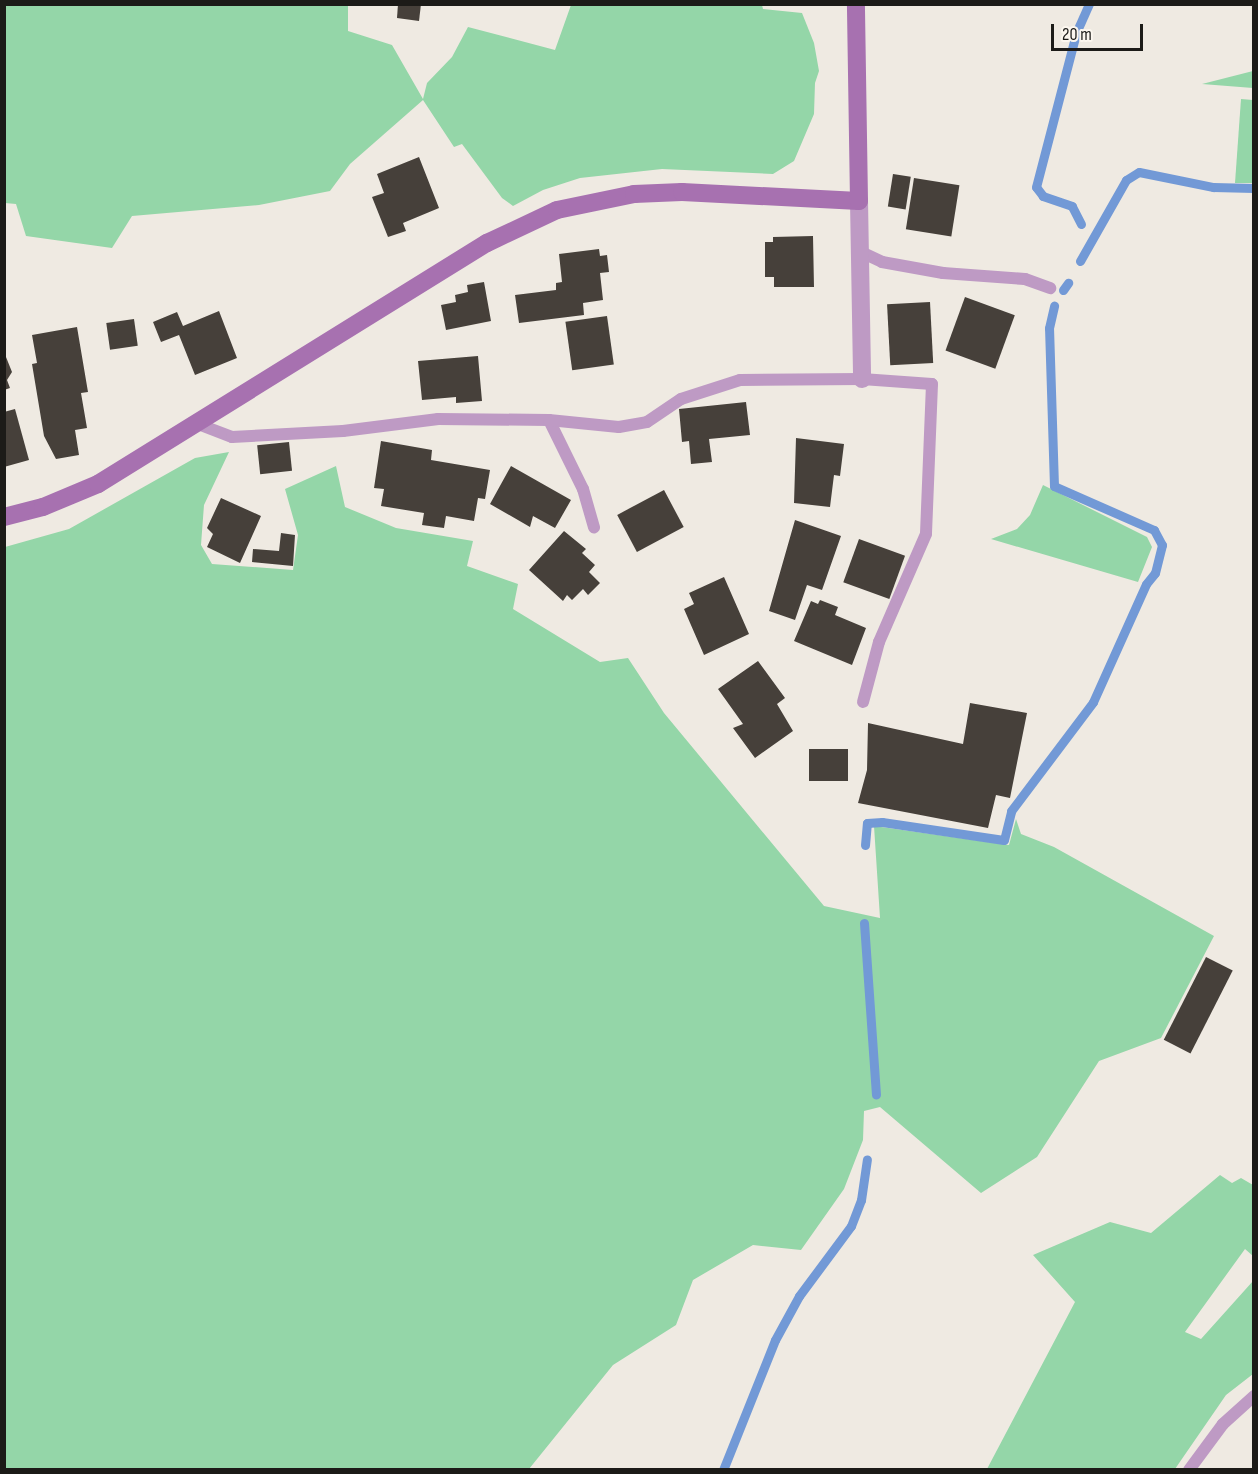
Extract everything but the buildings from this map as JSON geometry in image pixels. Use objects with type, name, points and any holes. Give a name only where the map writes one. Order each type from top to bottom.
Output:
[{"type":"street","points":[[856,4],[862,379]]},
{"type":"street","points":[[4,517],[44,507],[98,484],[487,243],[557,210],[634,194],[682,192],[859,201]]},
{"type":"lane","points":[[861,252],[882,262],[943,273],[1025,279],[1050,288]]},
{"type":"lane","points":[[198,424],[232,437],[259,437],[438,419],[549,420],[619,427],[647,422],[681,399],[740,380],[862,379],[932,384],[934,406],[926,534],[879,642],[863,702]]},
{"type":"lane","points":[[549,420],[580,481],[594,527]]},
{"type":"lane","points":[[1189,1470],[1223,1424],[1254,1396]]},
{"type":"green space","points":[[4,5],[348,5],[348,31],[392,45],[423,99],[427,83],[452,57],[468,27],[555,50],[571,5],[762,5],[763,9],[802,13],[814,43],[819,71],[815,83],[814,114],[794,161],[773,174],[662,169],[580,178],[543,190],[513,206],[502,198],[462,144],[454,147],[423,100],[350,164],[330,191],[259,205],[132,216],[112,248],[26,236],[16,204],[5,203]]},
{"type":"green space","points":[[1253,71],[1253,88],[1202,84]]},
{"type":"green space","points":[[1241,99],[1253,100],[1253,183],[1235,183]]},
{"type":"green space","points":[[229,452],[204,505],[201,545],[212,564],[293,570],[298,535],[285,489],[336,466],[345,507],[396,528],[473,541],[467,566],[518,584],[513,609],[600,662],[628,658],[664,713],[824,906],[880,918],[874,826],[1009,845],[1016,819],[1021,834],[1054,847],[1214,936],[1161,1038],[1099,1061],[1037,1157],[981,1193],[880,1107],[864,1111],[863,1140],[844,1189],[801,1250],[753,1245],[693,1280],[676,1325],[613,1365],[529,1469],[5,1469],[5,547],[69,529],[195,458]]},
{"type":"green space","points":[[1043,485],[1147,537],[1152,547],[1138,582],[991,539],[1017,529],[1030,515]]},
{"type":"green space","points":[[1220,1175],[1232,1183],[1241,1178],[1253,1185],[1253,1256],[1245,1249],[1185,1332],[1201,1339],[1253,1281],[1253,1374],[1226,1395],[1175,1469],[987,1469],[1075,1302],[1033,1255],[1110,1222],[1151,1233]]},
{"type":"waterway","points":[[1081,224],[1072,206],[1043,196],[1036,187],[1076,33],[1089,4]]},
{"type":"waterway","points":[[1080,261],[1126,180],[1139,172],[1213,187],[1254,188]]},
{"type":"waterway","points":[[1063,290],[1068,283]]},
{"type":"waterway","points":[[865,845],[867,823],[882,822],[1004,840],[1011,811],[1093,702],[1146,584],[1155,573],[1162,545],[1154,530],[1054,486],[1049,328],[1054,306]]},
{"type":"waterway","points":[[864,923],[876,1095]]},
{"type":"waterway","points":[[723,1470],[775,1340],[799,1296],[851,1226],[861,1200],[867,1159]]}]
